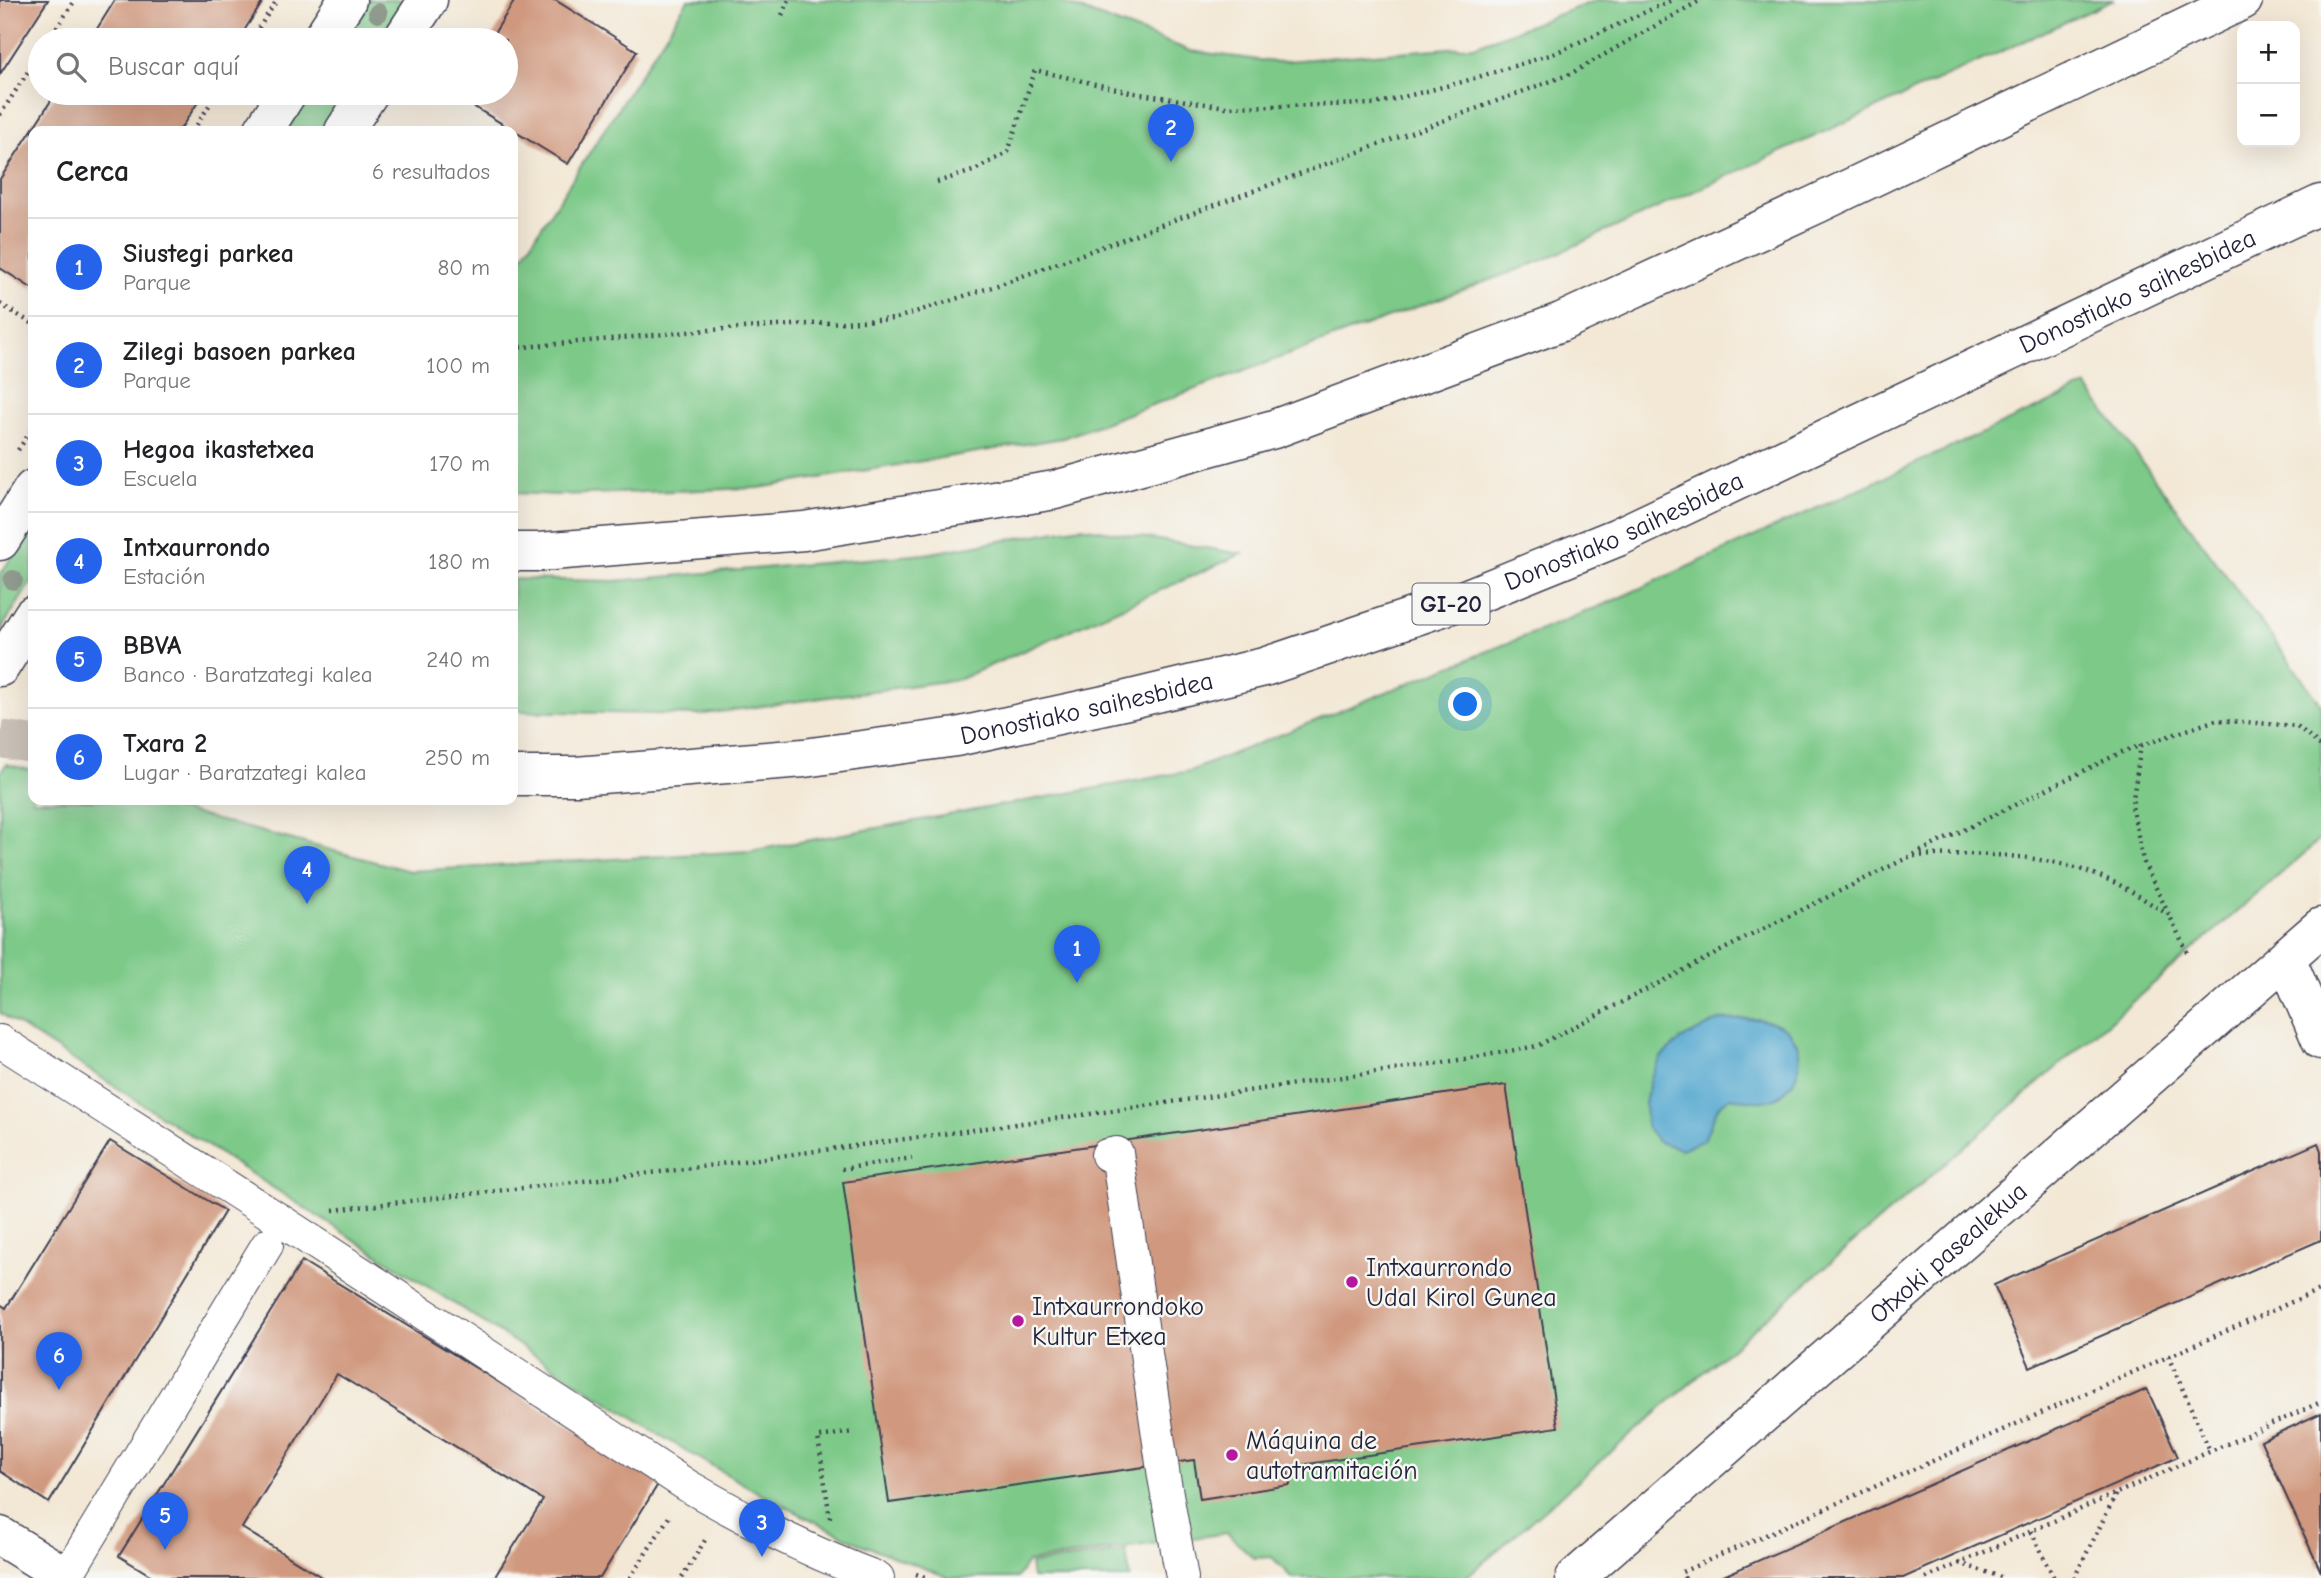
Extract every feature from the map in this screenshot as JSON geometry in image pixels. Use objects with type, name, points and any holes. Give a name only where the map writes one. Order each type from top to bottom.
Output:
[{"type":"main road","points":[[329,28],[347,0]]},
{"type":"main road","points":[[410,28],[428,0]]},
{"type":"main road","points":[[518,552],[817,529],[1055,490],[1274,429],[1561,322],[1817,204],[2243,0]]},
{"type":"main road","points":[[266,126],[280,105]]},
{"type":"main road","points":[[347,126],[361,105]]},
{"type":"main road","name":"Donostiako saihesbidea","points":[[518,776],[576,776],[804,758],[956,737],[1264,667],[1460,601],[1618,537],[2321,204]]},
{"type":"main road","points":[[0,541],[28,497]]},
{"type":"main road","points":[[0,667],[28,623]]},
{"type":"main road","name":"Otxoki pasealekua","points":[[1575,1578],[2321,927]]},
{"type":"main road","points":[[2286,958],[2321,1040]]},
{"type":"main road","points":[[0,1536],[67,1577]]},
{"type":"street","points":[[0,1041],[276,1235],[750,1522],[816,1554],[877,1578]]},
{"type":"street","points":[[1107,1155],[1117,1153],[1162,1464],[1182,1578]]},
{"type":"street","points":[[67,1577],[276,1235]]},
{"type":"path","points":[[57,28],[75,0]]},
{"type":"path","points":[[259,28],[277,0]]},
{"type":"path","points":[[782,15],[789,0]]},
{"type":"path","points":[[937,182],[973,171],[1007,152],[1035,70],[1134,93],[1226,107],[1376,104],[1552,54],[1672,0]]},
{"type":"path","points":[[518,348],[709,330],[894,319],[1001,284],[1570,74],[1701,0]]},
{"type":"path","points":[[0,115],[28,72]]},
{"type":"path","points":[[195,126],[209,105]]},
{"type":"path","points":[[0,303],[28,321]]},
{"type":"path","points":[[276,1235],[295,1214],[690,1168],[1104,1112],[1460,1060],[1537,1046],[1908,856],[2122,752],[2216,720],[2297,726],[2321,746]]},
{"type":"path","points":[[2141,745],[2132,806],[2143,861],[2188,954]]},
{"type":"path","points":[[1908,856],[1970,852],[2043,859],[2108,880],[2169,915]]},
{"type":"path","points":[[842,1169],[912,1158]]},
{"type":"path","points":[[1685,1578],[1682,1572],[2321,1289]]},
{"type":"path","points":[[2168,1356],[2210,1451]]},
{"type":"path","points":[[1926,1578],[2321,1402]]},
{"type":"path","points":[[831,1526],[818,1437],[854,1432]]},
{"type":"path","points":[[2074,1578],[2118,1492]]},
{"type":"path","points":[[630,1578],[670,1516]]},
{"type":"path","points":[[682,1578],[713,1528]]},
{"type":"path","points":[[2031,1531],[2054,1578]]},
{"type":"path","points":[[1959,1563],[2004,1578]]},
{"type":"green space","points":[[369,0],[404,0],[386,28],[352,28]]},
{"type":"green space","points":[[688,0],[1055,0],[1191,51],[1274,62],[1474,46],[1597,0],[2114,0],[1541,261],[1063,438],[758,488],[559,495],[518,493],[518,263]]},
{"type":"green space","points":[[302,105],[340,105],[326,126],[288,126]]},
{"type":"green space","points":[[2086,386],[2321,704],[2321,839],[1465,1578],[1292,1578],[1272,1557],[1254,1558],[1227,1533],[1027,1562],[1017,1578],[950,1578],[858,1543],[766,1497],[661,1436],[0,1013],[0,773],[6,764],[28,770],[28,805],[161,805],[410,871],[750,851],[1190,771],[1610,602]]},
{"type":"green space","points":[[1081,527],[1242,554],[960,679],[698,715],[518,711],[518,579],[615,581],[925,554]]},
{"type":"green space","points":[[28,532],[28,587],[0,631],[0,575]]},
{"type":"green space","points":[[1126,1551],[1130,1578],[1032,1578],[1030,1564]]},
{"type":"water","points":[[1757,1019],[1784,1028],[1797,1044],[1799,1065],[1790,1086],[1774,1099],[1751,1101],[1730,1097],[1718,1107],[1704,1140],[1682,1149],[1658,1142],[1646,1126],[1645,1103],[1651,1077],[1662,1056],[1680,1040],[1719,1020]]},
{"type":"building","points":[[0,0],[48,0],[28,28],[0,74]]},
{"type":"building","points":[[115,0],[264,0],[246,28],[98,28]]},
{"type":"building","points":[[515,0],[555,0],[637,51],[568,164],[518,133],[518,126],[506,126],[471,105],[518,105],[518,28],[498,28]]},
{"type":"building","points":[[48,105],[196,105],[182,126],[35,126]]},
{"type":"building","points":[[28,136],[28,286],[0,268],[0,179]]},
{"type":"building","points":[[1506,1085],[1558,1427],[1287,1467],[1290,1485],[1200,1499],[1194,1460],[889,1503],[843,1182]]},
{"type":"building","points":[[110,1141],[225,1211],[49,1503],[0,1471],[0,1304],[6,1308]]},
{"type":"building","points":[[2318,1143],[2321,1151],[2321,1240],[2030,1367],[1994,1285]]},
{"type":"building","points":[[302,1261],[660,1481],[600,1578],[494,1578],[543,1500],[337,1374],[242,1528],[323,1578],[155,1578],[119,1556]]},
{"type":"building","points":[[2147,1389],[2178,1457],[1903,1578],[1719,1578]]},
{"type":"building","points":[[2321,1413],[2321,1572],[2261,1441]]},
{"type":"tunnel","points":[[0,739],[28,743]]},
{"type":"place","name":"Zilegi basoen parkea","points":[[1171,162]]},
{"type":"place","name":"Intxaurrondo","points":[[307,904]]},
{"type":"place","name":"Siustegi parkea","points":[[1077,983]]},
{"type":"place","name":"Intxaurrondo Udal Kirol Gunea","points":[[1352,1282]]},
{"type":"place","name":"Intxaurrondoko Kultur Etxea","points":[[1018,1321]]},
{"type":"place","name":"Txara 2","points":[[59,1390]]},
{"type":"place","name":"Máquina de autotramitación","points":[[1232,1455]]},
{"type":"place","name":"BBVA","points":[[165,1550]]},
{"type":"place","name":"Hegoa ikastetxea","points":[[762,1557]]}]
